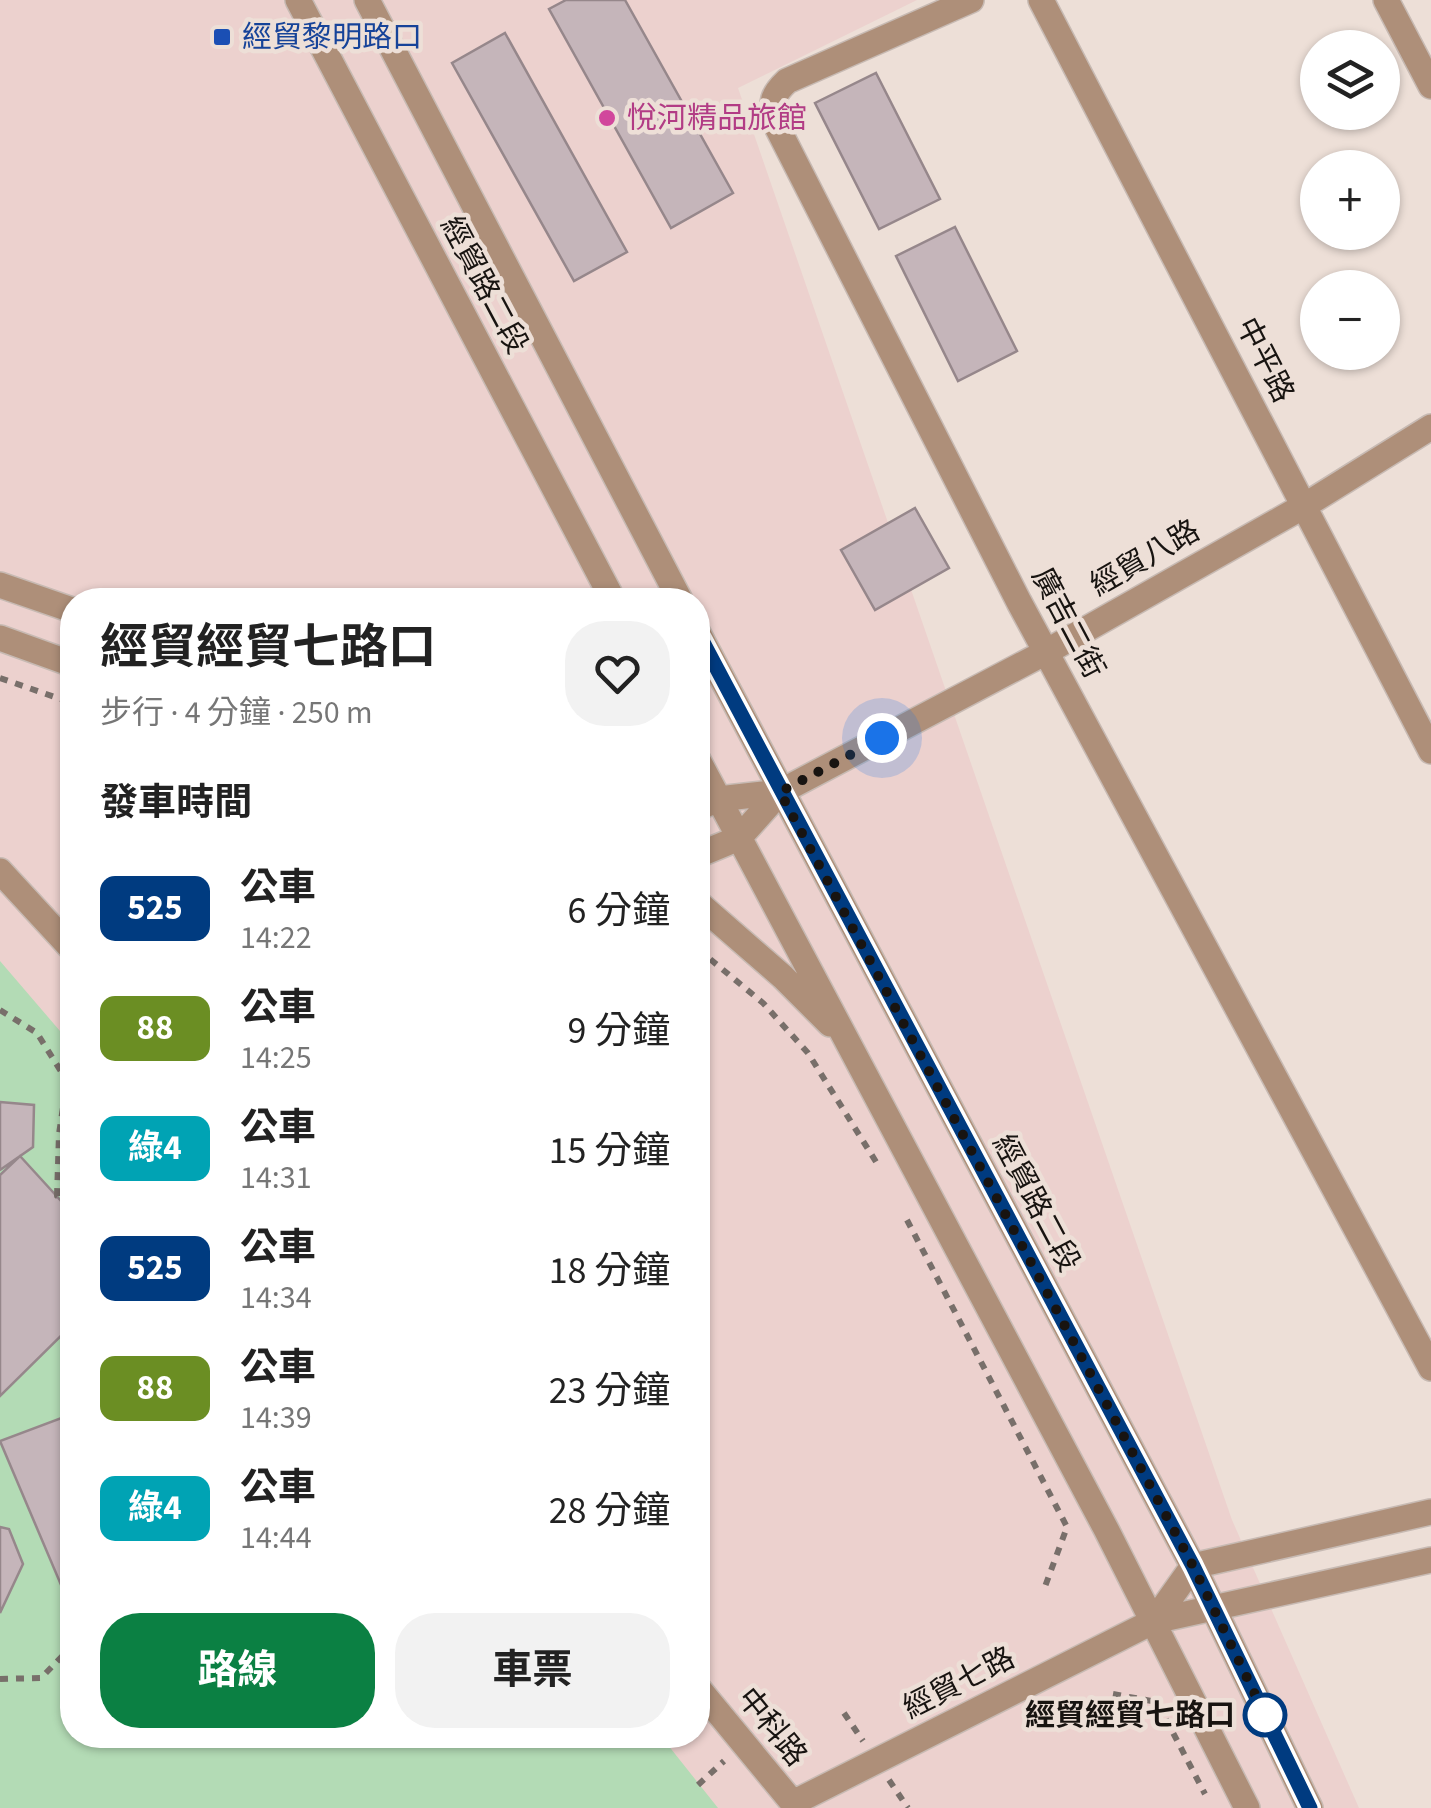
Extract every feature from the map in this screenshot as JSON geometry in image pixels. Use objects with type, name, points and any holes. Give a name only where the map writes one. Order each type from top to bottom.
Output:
[{"type":"street","name":"經貿路二段","points":[[298,0],[607,588]]},
{"type":"street","name":"經貿路二段","points":[[367,0],[674,588]]},
{"type":"street","name":"廣吉二街","points":[[971,0],[787,82],[771,102],[774,121],[1046,652],[1431,1368]]},
{"type":"street","name":"中平路","points":[[1040,0],[1431,751]]},
{"type":"street","points":[[1386,0],[1431,86]]},
{"type":"street","name":"經貿八路","points":[[710,803],[780,792],[1046,652],[1304,506],[1431,427]]},
{"type":"street","points":[[0,585],[60,606]]},
{"type":"street","points":[[0,638],[60,660]]},
{"type":"street","name":"經貿路二段","points":[[710,656],[1193,1566],[1310,1808]]},
{"type":"street","name":"經貿八路","points":[[710,851],[739,838],[780,792]]},
{"type":"street","points":[[710,805],[739,838],[852,1047],[1154,1620],[1247,1808]]},
{"type":"street","points":[[0,871],[60,936]]},
{"type":"street","points":[[710,913],[784,977],[852,1047]]},
{"type":"street","points":[[1193,1566],[1431,1512]]},
{"type":"street","name":"經貿七路","points":[[795,1806],[1154,1620],[1431,1560]]},
{"type":"street","name":"經貿七路","points":[[1154,1620],[1193,1566]]},
{"type":"street","name":"中科路","points":[[710,1703],[795,1806]]},
{"type":"path","points":[[0,678],[60,699]]},
{"type":"path","points":[[710,959],[763,1004],[808,1054],[887,1182]]},
{"type":"path","points":[[0,1010],[37,1032],[60,1069]]},
{"type":"path","points":[[60,1127],[57,1196],[60,1197]]},
{"type":"path","points":[[905,1216],[1068,1527],[1043,1592]]},
{"type":"path","points":[[0,1679],[42,1678],[60,1659]]},
{"type":"path","points":[[1113,1694],[1157,1702],[1212,1808]]},
{"type":"shaded area","points":[[0,0],[917,0],[738,88],[1232,1520],[1359,1808],[0,1808]]},
{"type":"green space","points":[[0,961],[60,1031],[60,1748],[670,1748],[718,1808],[0,1808]]},
{"type":"building","points":[[566,0],[625,0],[733,193],[671,228],[549,9]]},
{"type":"building","points":[[505,33],[627,252],[574,281],[452,63]]},
{"type":"building","points":[[876,73],[940,199],[879,229],[815,103]]},
{"type":"building","points":[[955,227],[1017,351],[958,381],[896,256]]},
{"type":"building","points":[[915,508],[949,568],[875,610],[841,550]]},
{"type":"building","points":[[0,1102],[34,1105],[33,1147],[0,1170]]},
{"type":"building","points":[[20,1156],[60,1200],[60,1337],[0,1396],[0,1175]]},
{"type":"building","points":[[60,1418],[60,1582],[0,1441]]},
{"type":"building","points":[[0,1527],[9,1529],[23,1564],[0,1613]]},
{"type":"bus line","name":"525","points":[[710,656],[1193,1566],[1310,1808]]},
{"type":"place","name":"經貿黎明路口","points":[[222,37]]},
{"type":"place","name":"悅河精品旅館","points":[[607,118]]},
{"type":"place","name":"經貿經貿七路口","points":[[1265,1715]]},
{"type":"route","points":[[882,738],[780,792],[1193,1566],[1265,1715]]}]
